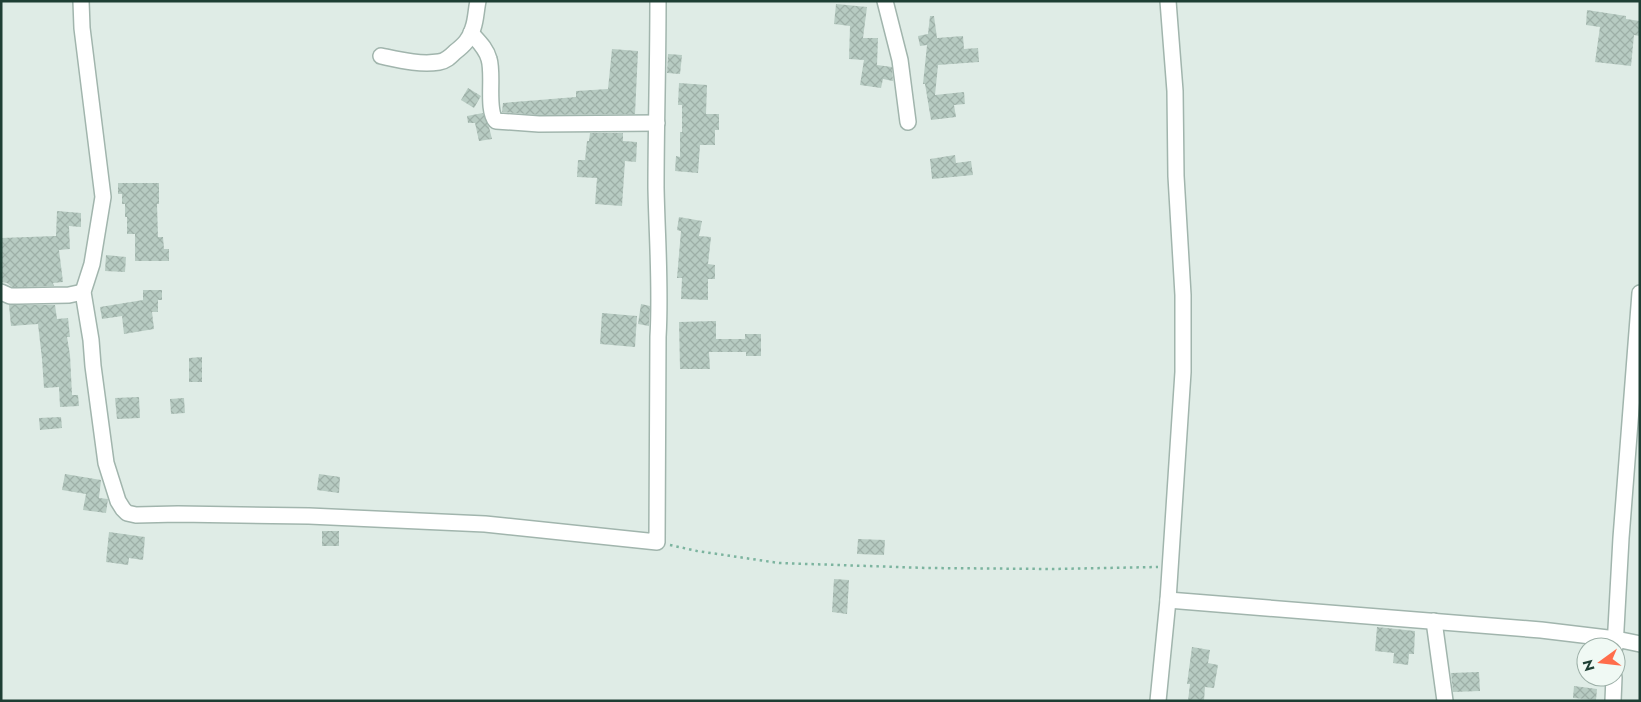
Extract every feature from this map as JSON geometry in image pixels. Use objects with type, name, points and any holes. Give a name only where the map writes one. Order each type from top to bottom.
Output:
[{"type":"street","points":[[81,1],[82,28],[103,197],[92,264],[83,292],[91,340],[106,463],[118,501],[128,513],[136,515],[309,516],[485,524],[657,542],[658,337],[660,309],[657,253],[656,123],[659,83],[658,1]]},
{"type":"street","points":[[381,56],[408,61],[440,62],[449,58],[468,39],[478,1]]},
{"type":"street","points":[[885,1],[900,60],[908,122]]},
{"type":"street","points":[[1158,701],[1178,469],[1183,362],[1183,295],[1176,176],[1175,91],[1168,1]]},
{"type":"street","points":[[471,33],[483,46],[489,60],[492,73],[491,108],[496,121],[539,124],[656,123]]},
{"type":"street","points":[[1,292],[10,296],[18,296],[68,295],[83,292]]},
{"type":"street","points":[[1616,637],[1621,538],[1640,293]]},
{"type":"street","points":[[1168,600],[1541,630],[1581,637]]},
{"type":"street","points":[[1434,622],[1445,701]]},
{"type":"street","points":[[1626,643],[1640,644]]},
{"type":"street","points":[[1613,701],[1614,687]]},
{"type":"path","points":[[657,542],[697,551],[779,563],[936,568],[1054,569],[1169,567]]},
{"type":"building","points":[[836,4],[867,7],[863,38],[878,38],[877,65],[892,67],[893,81],[883,79],[881,88],[860,85],[864,60],[849,59],[850,26],[834,24]]},
{"type":"building","points":[[1587,10],[1626,16],[1626,19],[1640,21],[1640,36],[1634,35],[1631,66],[1595,62],[1600,27],[1586,25]]},
{"type":"building","points":[[930,16],[934,16],[937,38],[963,36],[964,49],[978,48],[979,62],[938,65],[935,95],[964,92],[965,104],[954,105],[956,117],[931,120],[925,84],[923,84],[927,45],[920,46],[918,36],[928,34]]},
{"type":"building","points":[[612,49],[638,51],[635,114],[539,115],[502,112],[503,103],[576,97],[576,91],[608,89]]},
{"type":"building","points":[[668,54],[682,55],[680,74],[667,73]]},
{"type":"building","points":[[679,83],[707,85],[706,114],[719,114],[719,130],[715,130],[715,145],[700,145],[698,173],[675,171],[676,156],[680,157],[680,132],[682,132],[682,105],[678,105]]},
{"type":"building","points":[[468,88],[481,96],[474,108],[461,100]]},
{"type":"building","points":[[483,113],[492,139],[479,141],[475,123],[468,123],[467,116]]},
{"type":"building","points":[[590,133],[623,133],[623,141],[637,142],[636,162],[625,161],[622,206],[595,204],[597,178],[577,177],[578,160],[585,160]]},
{"type":"building","points":[[955,155],[956,163],[971,161],[973,175],[932,179],[930,159]]},
{"type":"building","points":[[118,183],[159,183],[159,204],[157,204],[158,237],[163,237],[164,249],[169,249],[169,261],[135,261],[135,234],[127,234],[125,204],[122,204],[122,194],[118,194]]},
{"type":"building","points":[[57,211],[81,213],[81,227],[69,226],[70,249],[59,250],[63,282],[53,283],[54,286],[12,287],[7,283],[1,282],[1,238],[56,236]]},
{"type":"building","points":[[679,217],[702,221],[699,236],[711,237],[708,264],[715,265],[715,279],[708,279],[708,300],[681,299],[682,278],[677,278],[681,231],[677,230]]},
{"type":"building","points":[[106,255],[126,257],[125,272],[105,271]]},
{"type":"building","points":[[143,290],[162,290],[162,300],[158,300],[158,312],[152,312],[154,329],[124,334],[122,316],[102,319],[100,307],[143,300]]},
{"type":"building","points":[[641,304],[650,306],[649,326],[638,324]]},
{"type":"building","points":[[9,305],[55,305],[57,319],[68,318],[70,337],[67,337],[72,395],[78,395],[79,406],[60,407],[59,387],[44,388],[38,324],[11,326]]},
{"type":"building","points":[[602,313],[637,316],[635,347],[600,344]]},
{"type":"building","points":[[716,321],[716,339],[745,339],[745,334],[761,334],[761,356],[746,356],[746,352],[709,352],[710,369],[680,369],[679,322]]},
{"type":"building","points":[[202,357],[202,382],[189,382],[189,358]]},
{"type":"building","points":[[139,397],[140,418],[117,419],[115,398]]},
{"type":"building","points":[[184,398],[185,413],[171,414],[170,399]]},
{"type":"building","points":[[61,417],[62,428],[40,430],[39,418]]},
{"type":"building","points":[[65,474],[101,480],[99,498],[108,499],[106,513],[83,510],[86,494],[62,490]]},
{"type":"building","points":[[319,474],[340,477],[339,493],[317,490]]},
{"type":"building","points":[[322,531],[339,531],[339,546],[322,546]]},
{"type":"building","points":[[109,532],[145,537],[143,560],[129,558],[128,565],[106,562]]},
{"type":"building","points":[[858,539],[885,540],[884,555],[857,554]]},
{"type":"building","points":[[834,579],[849,580],[847,614],[832,612]]},
{"type":"building","points":[[1377,627],[1415,631],[1414,654],[1409,654],[1408,665],[1393,663],[1394,653],[1375,651]]},
{"type":"building","points":[[1192,647],[1210,650],[1208,663],[1218,665],[1214,688],[1205,687],[1204,701],[1188,701],[1190,684],[1187,684]]},
{"type":"building","points":[[1479,672],[1480,691],[1453,692],[1451,673]]},
{"type":"building","points":[[1574,686],[1597,689],[1596,700],[1573,698]]}]
